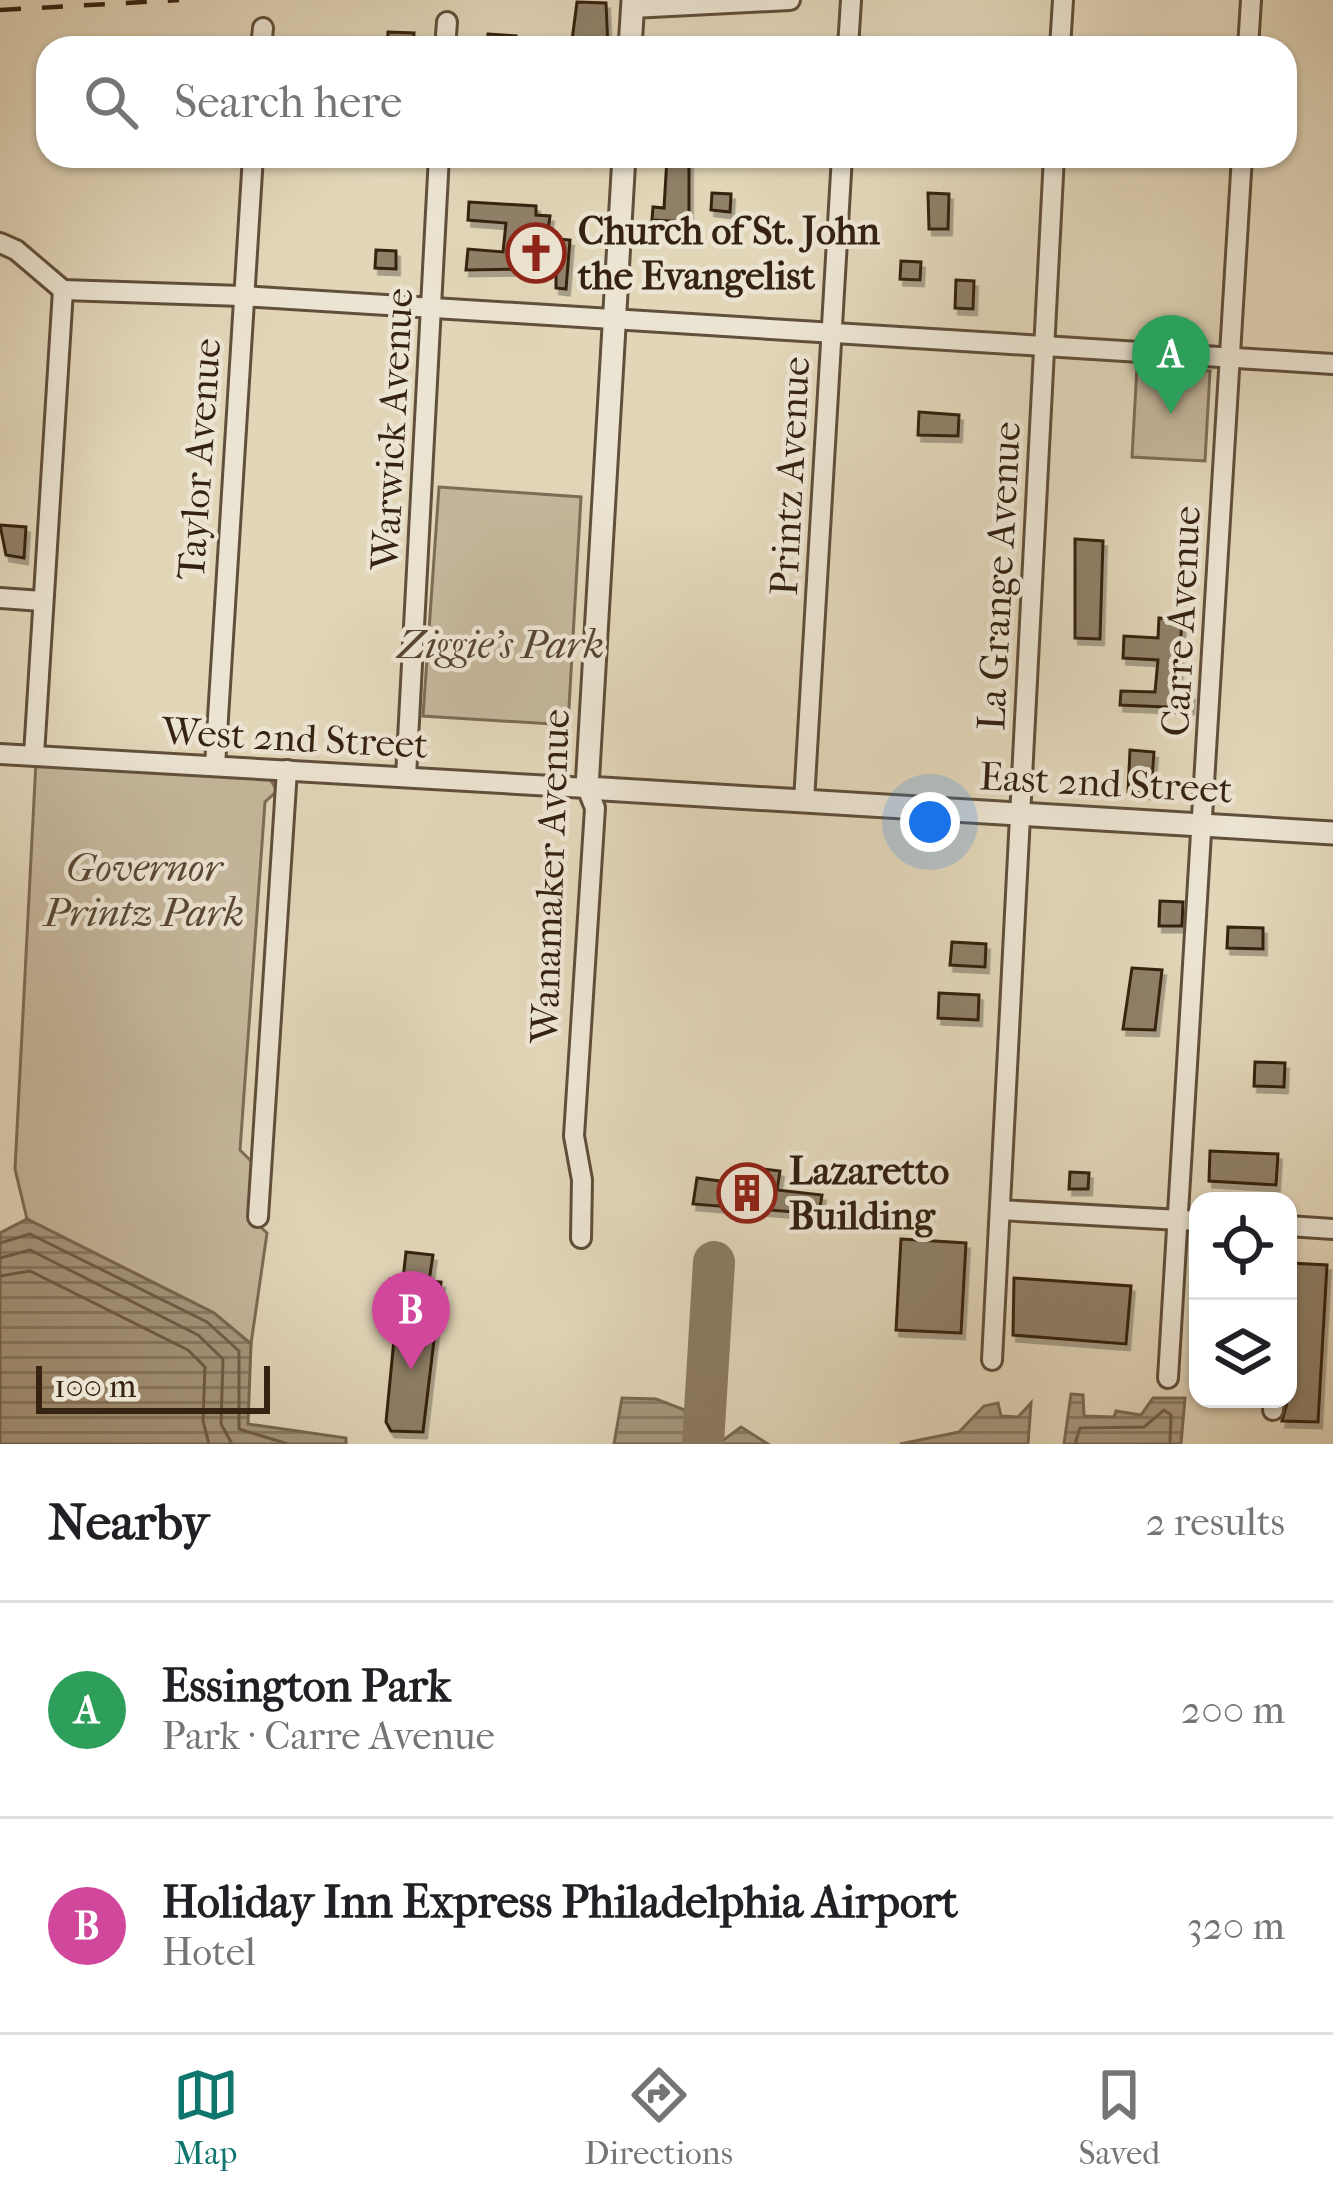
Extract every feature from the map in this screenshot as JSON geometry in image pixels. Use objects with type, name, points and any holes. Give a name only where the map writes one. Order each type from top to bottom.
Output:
[{"type":"street","points":[[631,36],[633,4],[790,0]]},
{"type":"street","points":[[849,36],[851,0]]},
{"type":"street","points":[[1061,36],[1063,0]]},
{"type":"street","points":[[1249,36],[1251,0]]},
{"type":"street","points":[[445,36],[446,22]]},
{"type":"street","name":"Taylor Avenue","points":[[215,766],[252,168]]},
{"type":"street","name":"Warwick Avenue","points":[[406,777],[439,168]]},
{"type":"street","name":"Wanamaker Avenue","points":[[581,1238],[582,1180],[574,1136],[595,808],[587,788],[623,168]]},
{"type":"street","name":"Printz Avenue","points":[[804,801],[841,168]]},
{"type":"street","name":"La Grange Avenue","points":[[992,1360],[1053,168]]},
{"type":"street","name":"Carre Avenue","points":[[1168,1378],[1188,1221],[1202,825],[1241,168]]},
{"type":"street","points":[[0,243],[16,250],[63,290],[242,296],[1333,364]]},
{"type":"street","points":[[34,755],[63,290]]},
{"type":"street","points":[[0,598],[42,601]]},
{"type":"street","name":"West 2nd Street","points":[[0,754],[587,788]]},
{"type":"street","points":[[258,1217],[287,770]]},
{"type":"street","name":"East 2nd Street","points":[[587,788],[1333,832]]},
{"type":"street","points":[[1000,1210],[1188,1221]]},
{"type":"street","points":[[1297,1227],[1333,1229]]},
{"type":"green space","points":[[1137,367],[1210,371],[1205,461],[1132,457]]},
{"type":"green space","name":"Ziggie's Park","points":[[439,487],[581,497],[568,725],[423,716]]},
{"type":"green space","name":"Governor Printz Park","points":[[36,761],[269,777],[277,791],[265,802],[240,1150],[253,1163],[252,1219],[267,1233],[251,1344],[214,1313],[27,1219],[15,1169]]},
{"type":"water","points":[[27,1219],[214,1313],[251,1344],[248,1424],[346,1438],[346,1444],[0,1444],[0,1233]]},
{"type":"water","points":[[1071,1394],[1083,1395],[1084,1416],[1114,1417],[1116,1411],[1141,1415],[1153,1398],[1185,1398],[1181,1444],[1064,1444]]},
{"type":"water","points":[[622,1398],[656,1399],[685,1410],[687,1444],[614,1444]]},
{"type":"water","points":[[998,1403],[1001,1416],[1018,1417],[1031,1403],[1028,1444],[900,1444],[959,1432],[984,1406]]},
{"type":"water","points":[[741,1427],[768,1444],[718,1444]]},
{"type":"building","points":[[577,2],[606,3],[607,36],[573,36]]},
{"type":"building","points":[[388,32],[414,33],[414,36],[388,36]]},
{"type":"building","points":[[666,168],[689,168],[689,222],[652,220],[653,207],[664,208]]},
{"type":"building","points":[[712,193],[731,194],[730,212],[711,210]]},
{"type":"building","points":[[928,193],[949,194],[948,229],[929,229]]},
{"type":"building","points":[[469,202],[536,206],[536,215],[550,216],[547,238],[570,240],[566,289],[556,288],[556,262],[531,261],[531,269],[466,270],[468,249],[503,252],[506,223],[468,220]]},
{"type":"building","points":[[376,250],[396,251],[396,269],[375,268]]},
{"type":"building","points":[[901,261],[921,262],[920,280],[900,279]]},
{"type":"building","points":[[956,280],[974,281],[973,309],[955,308]]},
{"type":"building","points":[[919,412],[959,415],[958,436],[918,435]]},
{"type":"building","points":[[0,525],[26,527],[24,558],[6,555]]},
{"type":"building","points":[[1075,539],[1103,541],[1100,639],[1075,638]]},
{"type":"building","points":[[1159,618],[1182,620],[1177,694],[1191,694],[1190,708],[1120,705],[1121,691],[1155,692],[1158,660],[1123,658],[1124,636],[1158,638]]},
{"type":"building","points":[[1130,750],[1154,752],[1151,793],[1128,792]]},
{"type":"building","points":[[1160,901],[1183,902],[1182,926],[1159,926]]},
{"type":"building","points":[[1228,927],[1263,928],[1263,949],[1227,948]]},
{"type":"building","points":[[952,942],[986,944],[985,967],[950,965]]},
{"type":"building","points":[[1132,968],[1162,970],[1155,1030],[1123,1029]]},
{"type":"building","points":[[939,993],[979,995],[978,1020],[938,1018]]},
{"type":"building","points":[[1255,1062],[1285,1063],[1284,1087],[1254,1086]]},
{"type":"building","points":[[1210,1151],[1278,1154],[1276,1185],[1209,1181]]},
{"type":"building","name":"Lazaretto Building","points":[[739,1166],[780,1171],[777,1190],[822,1195],[819,1214],[693,1204],[697,1178],[736,1183]]},
{"type":"building","points":[[1070,1172],[1089,1173],[1088,1189],[1069,1189]]},
{"type":"building","points":[[901,1239],[966,1243],[961,1333],[896,1330]]},
{"type":"building","points":[[406,1252],[433,1255],[429,1281],[441,1282],[423,1432],[391,1431],[386,1422],[396,1319],[387,1318],[390,1279],[403,1279]]},
{"type":"building","points":[[1297,1263],[1327,1265],[1318,1422],[1282,1421],[1286,1408],[1297,1408]]},
{"type":"building","points":[[1014,1278],[1131,1286],[1126,1344],[1013,1335]]},
{"type":"taxiway","points":[[703,1444],[714,1262]]},
{"type":"railway","points":[[0,10],[179,0]]},
{"type":"place","name":"Church of St. John the Evangelist","points":[[536,253]]},
{"type":"place","name":"Essington Park","points":[[1171,414]]},
{"type":"place","name":"Lazaretto Building","points":[[747,1193]]},
{"type":"place","name":"Holiday Inn Express Philadelphia Airport","points":[[411,1370]]}]
